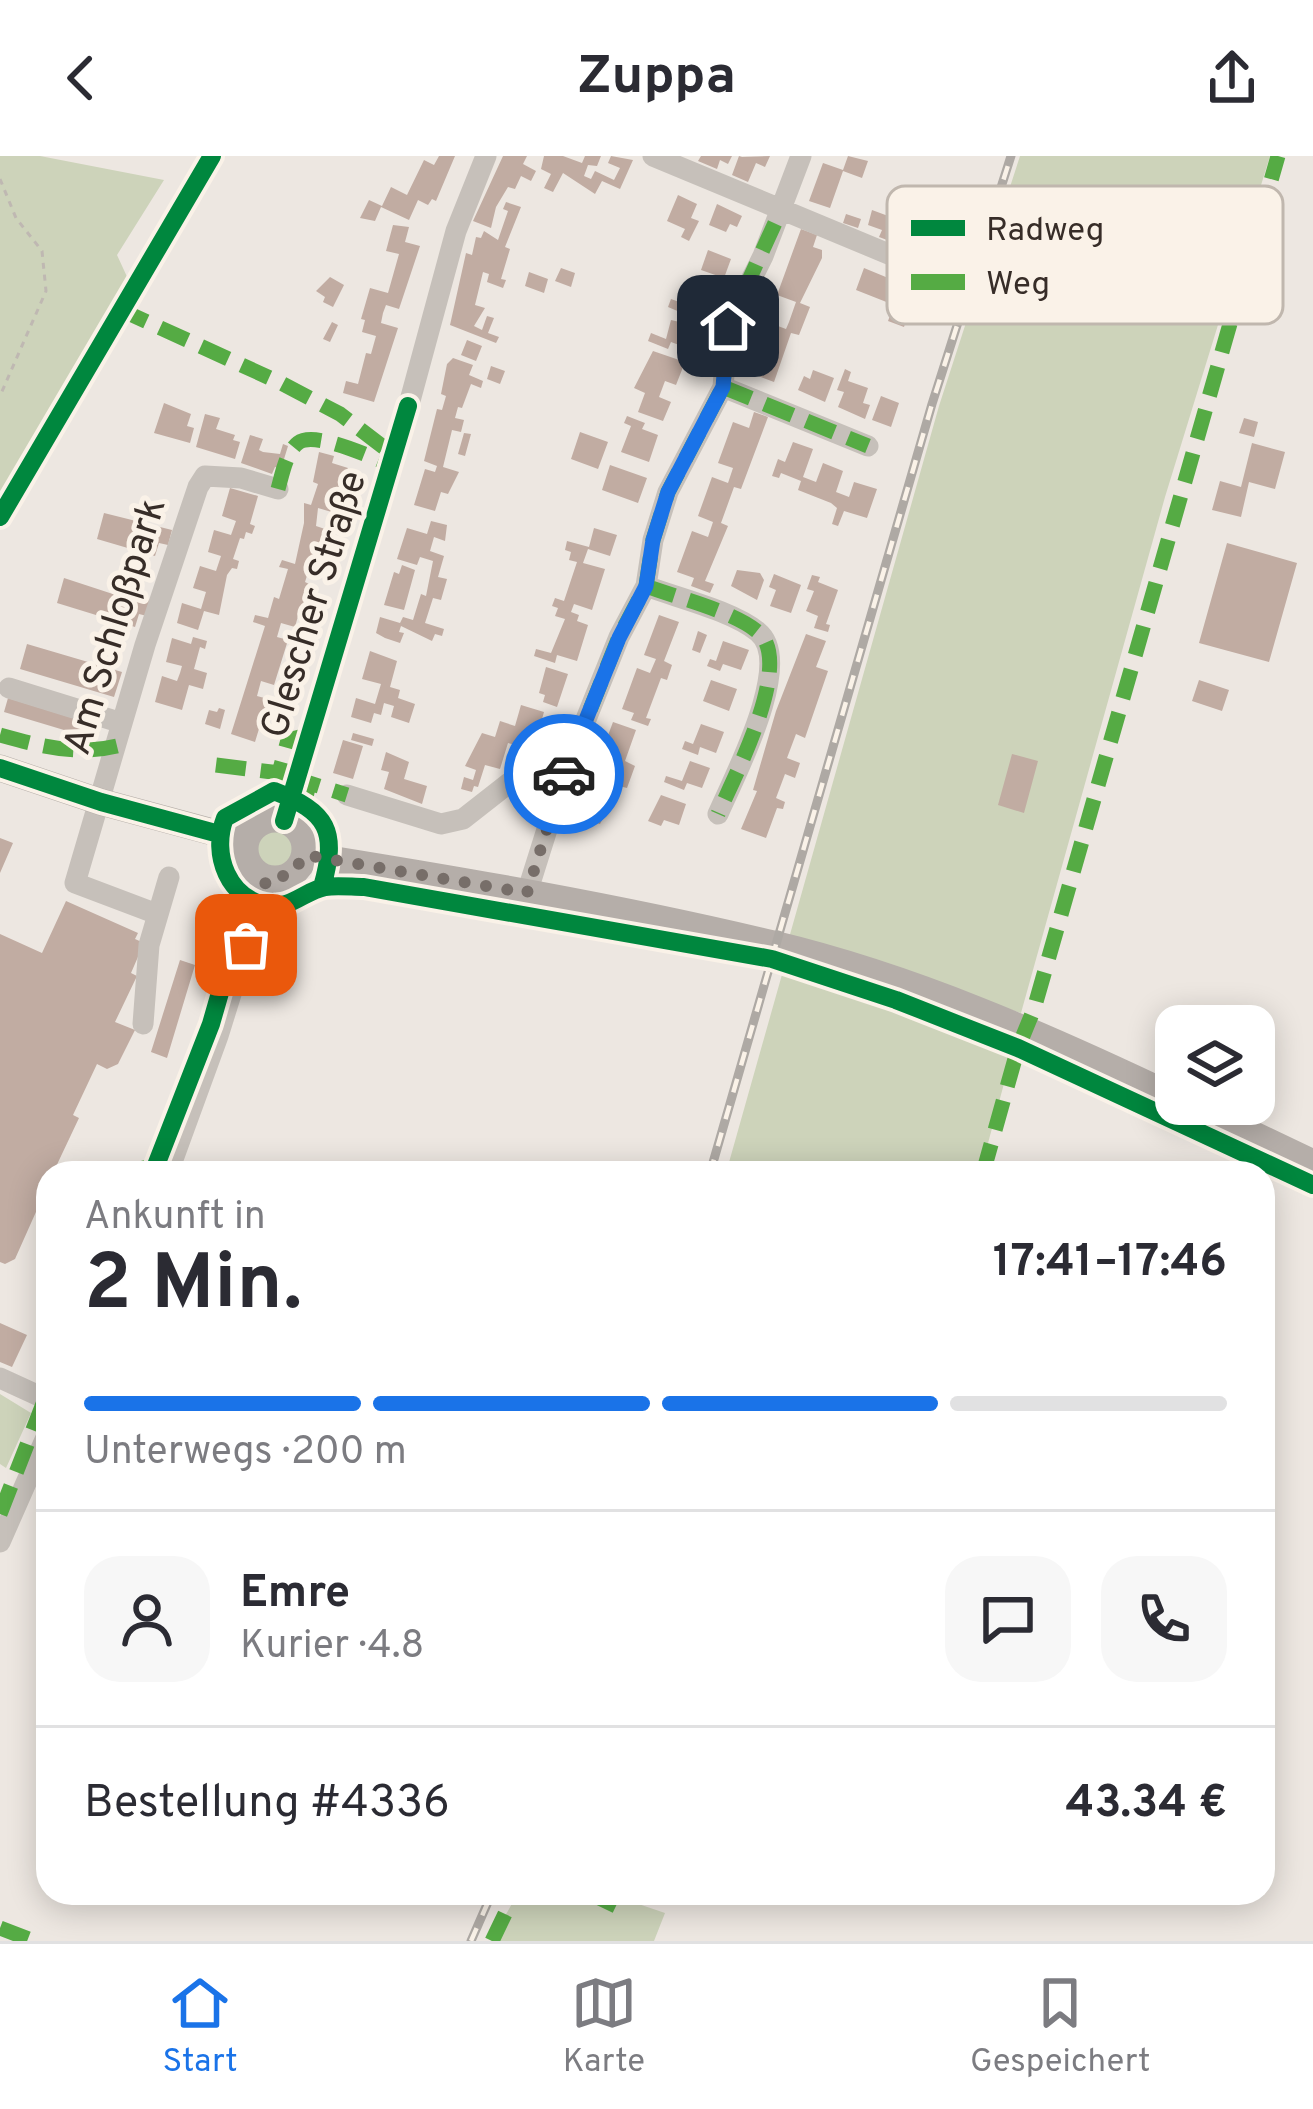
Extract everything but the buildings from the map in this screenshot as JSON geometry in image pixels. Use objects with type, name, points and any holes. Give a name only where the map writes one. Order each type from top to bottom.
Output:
[{"type":"main road","points":[[0,767],[101,802],[246,841]]},
{"type":"main road","points":[[284,821],[301,833],[305,855],[291,875],[267,878],[248,863],[246,841],[256,826],[284,821]]},
{"type":"main road","points":[[305,855],[527,893],[777,945],[1024,1030],[1155,1089]]},
{"type":"main road","points":[[1233,1125],[1313,1163]]},
{"type":"street","name":"Glescher Straße","points":[[284,821],[395,456],[456,231],[486,156]]},
{"type":"street","points":[[652,156],[887,254]]},
{"type":"street","points":[[527,893],[557,793],[619,638],[646,586],[653,540],[668,492],[723,387],[728,326],[781,212],[801,156]]},
{"type":"street","points":[[723,387],[868,446]]},
{"type":"street","name":"Am Schloßpark","points":[[157,914],[75,883],[145,645],[198,487],[206,476],[241,478],[278,489]]},
{"type":"street","points":[[646,586],[743,623],[762,634],[773,658],[760,710],[718,814]]},
{"type":"street","points":[[9,688],[122,723]]},
{"type":"street","points":[[347,795],[441,824],[463,818],[509,783],[523,781],[557,793]]},
{"type":"street","points":[[143,1024],[149,945],[169,877]]},
{"type":"street","points":[[172,1161],[218,1036],[267,878]]},
{"type":"street","points":[[0,1378],[36,1394]]},
{"type":"street","points":[[0,1542],[36,1460]]},
{"type":"path","points":[[0,179],[16,218],[42,251],[46,291],[0,396]]},
{"type":"green space","points":[[0,156],[40,156],[164,180],[117,255],[129,281],[0,503]]},
{"type":"green space","points":[[1020,156],[1270,156],[1261,186],[1010,186]]},
{"type":"green space","points":[[966,324],[1218,324],[1021,1013],[789,938]]},
{"type":"green space","points":[[275,828],[290,834],[296,849],[290,864],[275,870],[260,864],[254,849],[260,834]]},
{"type":"green space","points":[[783,971],[1013,1050],[983,1161],[729,1161]]},
{"type":"green space","points":[[0,1394],[31,1413],[6,1468],[0,1464]]},
{"type":"green space","points":[[511,1905],[641,1905],[665,1913],[654,1941],[491,1941]]},
{"type":"railway","points":[[1001,186],[1011,156]]},
{"type":"railway","points":[[713,1161],[957,324]]},
{"type":"railway","points":[[471,1941],[487,1905]]},
{"type":"marked path","points":[[1269,186],[1278,156]]},
{"type":"marked path","points":[[557,793],[619,637],[646,586],[653,540],[668,492],[723,387],[728,326],[780,212]]},
{"type":"marked path","points":[[119,309],[340,414],[395,456]]},
{"type":"marked path","points":[[986,1161],[1230,324]]},
{"type":"marked path","points":[[723,387],[868,446]]},
{"type":"marked path","points":[[278,489],[290,452],[306,440],[330,442],[392,465]]},
{"type":"marked path","points":[[646,586],[734,618],[758,632],[768,647],[770,668],[758,720],[718,814]]},
{"type":"marked path","points":[[274,791],[288,740],[311,734]]},
{"type":"marked path","points":[[0,735],[73,750],[117,746]]},
{"type":"marked path","points":[[216,765],[280,773]]},
{"type":"marked path","points":[[305,802],[309,783],[347,795]]},
{"type":"marked path","points":[[0,1514],[36,1422]]},
{"type":"marked path","points":[[492,1941],[509,1905]]},
{"type":"marked path","points":[[614,1905],[620,1908]]},
{"type":"marked path","points":[[0,1928],[34,1941]]},
{"type":"cycle path","points":[[0,517],[212,156]]},
{"type":"cycle path","points":[[284,821],[408,406]]},
{"type":"cycle path","points":[[0,768],[219,834]]},
{"type":"cycle path","points":[[322,887],[328,838],[307,807],[274,791],[225,818],[220,846],[227,874],[256,902],[278,906],[325,887],[364,887],[772,959],[896,1000],[1018,1048],[1261,1161]]},
{"type":"cycle path","points":[[158,1161],[211,1024],[247,899]]},
{"type":"cycle path","points":[[1275,1167],[1313,1185]]},
{"type":"way so far","points":[[246,945],[267,878],[291,875],[305,855],[527,893],[564,774]]},
{"type":"route","points":[[564,774],[619,638],[646,586],[653,540],[668,492],[723,387],[728,326]]}]
